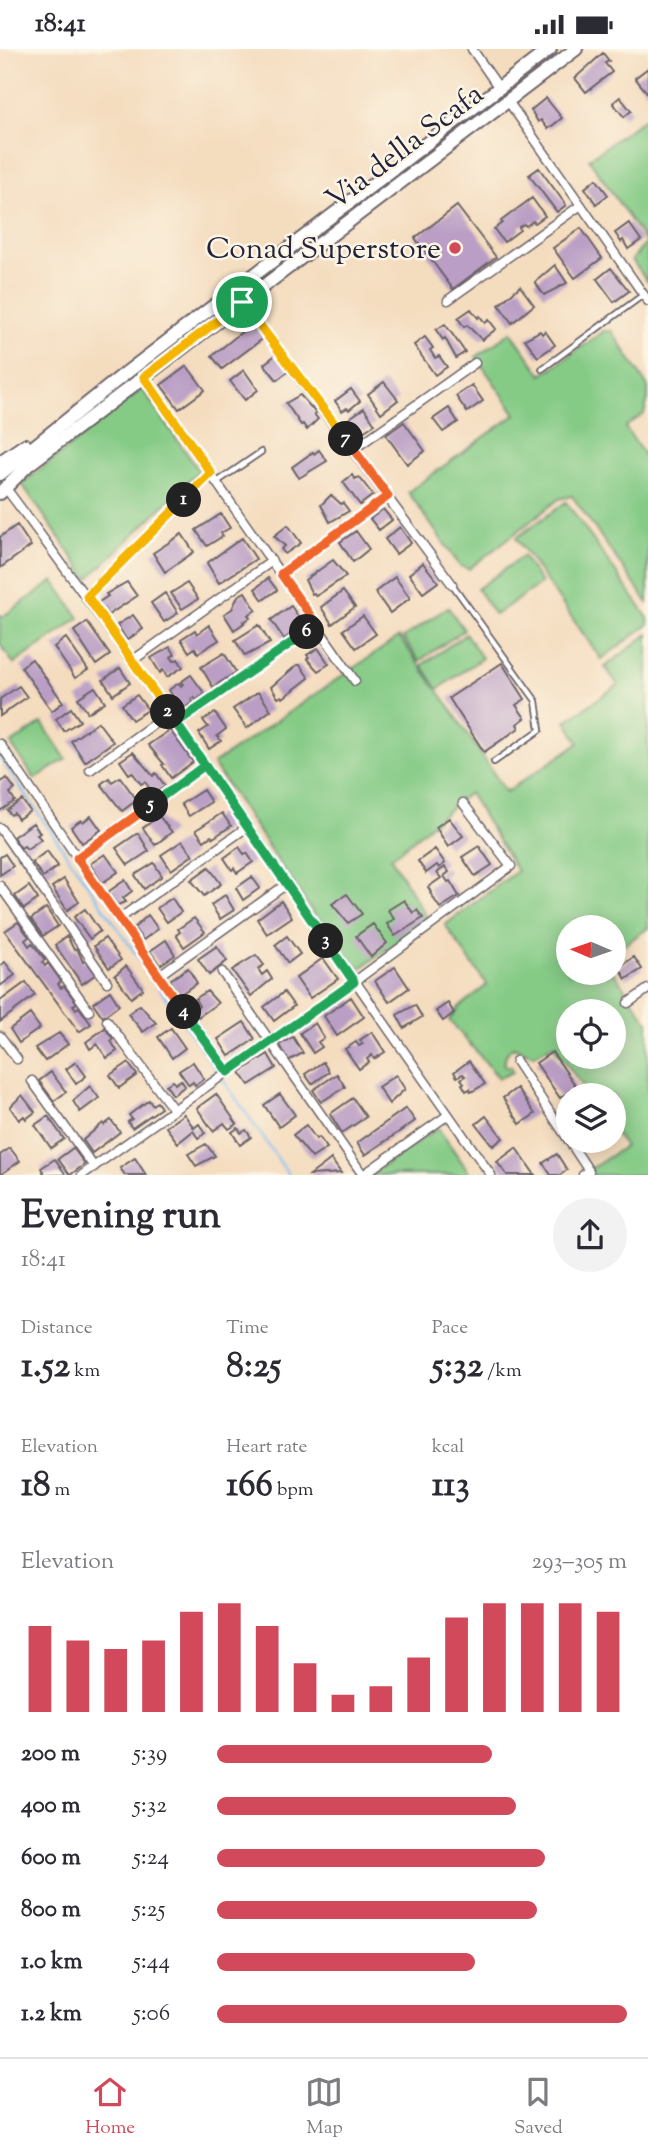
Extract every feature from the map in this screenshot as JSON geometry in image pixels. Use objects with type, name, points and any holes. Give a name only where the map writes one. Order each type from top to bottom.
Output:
[{"type":"main road","points":[[0,474],[122,376],[550,49]]},
{"type":"main road","name":"Via della Scafa","points":[[3,490],[28,465],[576,49]]},
{"type":"main road","points":[[0,462],[122,376]]},
{"type":"main road","points":[[0,454],[28,443]]},
{"type":"street","points":[[472,49],[499,88]]},
{"type":"street","points":[[508,101],[646,297]]},
{"type":"street","points":[[448,300],[581,205]]},
{"type":"street","points":[[242,302],[452,584]]},
{"type":"street","points":[[354,449],[475,363]]},
{"type":"street","points":[[144,377],[355,681]]},
{"type":"street","points":[[87,596],[211,473]]},
{"type":"street","points":[[3,490],[87,596],[491,1175]]},
{"type":"street","points":[[281,574],[388,496]]},
{"type":"street","points":[[132,661],[272,561]]},
{"type":"street","points":[[176,723],[317,625]]},
{"type":"street","points":[[90,770],[169,713]]},
{"type":"street","points":[[0,744],[226,1073]]},
{"type":"street","points":[[77,858],[205,765]]},
{"type":"street","points":[[82,1175],[354,982],[511,866],[463,803]]},
{"type":"street","points":[[118,919],[247,827]]},
{"type":"street","points":[[0,828],[107,982]]},
{"type":"street","points":[[158,976],[288,883]]},
{"type":"street","points":[[0,886],[89,1011]]},
{"type":"street","points":[[222,972],[363,1175],[448,1115]]},
{"type":"street","points":[[628,1003],[648,989]]},
{"type":"street","points":[[107,1021],[173,1109]]},
{"type":"street","points":[[0,1036],[17,1059]]},
{"type":"street","points":[[516,1061],[589,1171],[583,1175]]},
{"type":"street","points":[[32,1081],[94,1167]]},
{"type":"lane","points":[[542,369],[646,297]]},
{"type":"lane","points":[[217,482],[261,452]]},
{"type":"lane","points":[[452,584],[536,701],[540,730],[494,762]]},
{"type":"green space","points":[[648,116],[648,282],[632,260],[646,243],[589,159]]},
{"type":"green space","points":[[604,331],[612,331],[648,387],[644,414],[625,427],[648,461],[648,603],[572,496],[559,499],[469,569],[460,566],[408,492],[516,414],[476,357],[511,332],[542,375]]},
{"type":"green space","points":[[142,389],[199,471],[88,579],[22,484]]},
{"type":"green space","points":[[566,502],[648,618],[648,625],[601,659],[516,538]]},
{"type":"green space","points":[[523,556],[541,583],[495,615],[477,589]]},
{"type":"green space","points":[[54,581],[79,618],[14,664],[0,644],[0,615],[2,617]]},
{"type":"green space","points":[[448,607],[464,630],[419,661],[403,638]]},
{"type":"green space","points":[[466,634],[482,658],[438,689],[422,665]]},
{"type":"green space","points":[[648,634],[648,928],[626,944],[626,915],[556,915],[556,985],[622,985],[648,1022],[648,1175],[582,1175],[615,1153],[626,1153],[626,1083],[580,1083],[570,1069],[626,1069],[626,999],[556,999],[556,1049],[553,1045],[534,1055],[513,1047],[506,1055],[505,1066],[511,1066],[513,1072],[499,1078],[449,1020],[458,1008],[487,985],[445,925],[517,871],[469,793],[391,858],[428,920],[355,972],[213,764],[399,637],[506,792],[579,743],[566,721],[618,685],[605,667]]},
{"type":"green space","points":[[42,723],[66,759],[35,779],[11,744]]},
{"type":"green space","points":[[438,1128],[471,1175],[370,1175]]},
{"type":"building","points":[[603,53],[609,61],[605,63],[612,72],[586,92],[575,78]]},
{"type":"building","points":[[648,68],[648,94],[635,78]]},
{"type":"building","points":[[620,97],[631,111],[624,117],[613,103]]},
{"type":"building","points":[[546,98],[562,118],[548,129],[541,120],[538,122],[531,110]]},
{"type":"building","points":[[539,168],[566,205],[557,212],[529,175]]},
{"type":"building","points":[[596,179],[608,195],[596,204],[585,188]]},
{"type":"building","points":[[532,198],[545,216],[535,223],[533,221],[519,227],[520,230],[504,242],[494,229]]},
{"type":"building","name":"Conad Superstore","points":[[457,206],[496,257],[453,289],[415,238]]},
{"type":"building","points":[[629,223],[641,240],[628,249],[615,233]]},
{"type":"building","points":[[581,228],[602,258],[575,278],[553,248]]},
{"type":"building","points":[[555,265],[567,283],[544,295],[535,282]]},
{"type":"building","points":[[611,268],[629,291],[614,302],[597,279]]},
{"type":"building","points":[[520,286],[534,305],[512,323],[499,305]]},
{"type":"building","points":[[471,309],[485,323],[489,320],[496,329],[482,340],[467,325],[464,327],[458,318]]},
{"type":"building","points":[[445,324],[465,352],[456,358],[445,338],[443,340],[436,330]]},
{"type":"building","points":[[255,325],[265,337],[222,369],[212,356],[249,326],[251,328]]},
{"type":"building","points":[[540,331],[542,334],[545,331],[555,345],[538,357],[525,339]]},
{"type":"building","points":[[425,337],[433,348],[430,350],[435,358],[439,356],[447,367],[435,375],[414,345]]},
{"type":"building","points":[[277,354],[290,370],[277,380],[264,364]]},
{"type":"building","points":[[187,366],[205,390],[179,409],[161,385]]},
{"type":"building","points":[[244,370],[258,390],[245,400],[230,381]]},
{"type":"building","points":[[384,382],[398,400],[381,413],[368,394]]},
{"type":"building","points":[[472,385],[483,401],[467,412],[456,396]]},
{"type":"building","points":[[351,389],[360,401],[349,410],[347,408],[342,411],[335,401]]},
{"type":"building","points":[[300,395],[318,419],[307,430],[286,403]]},
{"type":"building","points":[[364,408],[375,424],[363,432],[359,427],[354,430],[347,420]]},
{"type":"building","points":[[449,408],[458,422],[443,432],[433,419]]},
{"type":"building","points":[[404,422],[425,451],[407,464],[386,435]]},
{"type":"building","points":[[319,450],[327,461],[299,478],[292,467]]},
{"type":"building","points":[[352,475],[355,479],[359,477],[373,495],[360,505],[343,482]]},
{"type":"building","points":[[331,495],[349,511],[330,522],[321,505]]},
{"type":"building","points":[[383,509],[392,520],[379,530],[370,519]]},
{"type":"building","points":[[221,514],[230,528],[207,546],[196,530]]},
{"type":"building","points":[[17,525],[31,546],[0,568],[0,537]]},
{"type":"building","points":[[288,525],[301,543],[285,554],[281,549],[285,546],[274,536]]},
{"type":"building","points":[[400,527],[411,543],[396,554],[385,539]]},
{"type":"building","points":[[356,531],[369,549],[353,562],[340,542]]},
{"type":"building","points":[[182,534],[194,552],[165,572],[153,553]]},
{"type":"building","points":[[242,538],[256,559],[219,583],[207,563]]},
{"type":"building","points":[[333,560],[346,576],[316,596],[312,594],[305,580]]},
{"type":"building","points":[[423,563],[438,582],[423,593],[409,574]]},
{"type":"building","points":[[395,577],[410,598],[390,613],[375,592]]},
{"type":"building","points":[[268,578],[277,590],[263,600],[255,589]]},
{"type":"building","points":[[127,582],[137,596],[108,615],[104,609],[101,610],[96,604],[108,596],[106,594]]},
{"type":"building","points":[[187,583],[198,599],[182,609],[171,593]]},
{"type":"building","points":[[343,591],[355,607],[332,624],[321,607]]},
{"type":"building","points":[[245,592],[256,610],[234,630],[224,614],[232,609],[238,596]]},
{"type":"building","points":[[165,593],[178,613],[164,622],[151,603]]},
{"type":"building","points":[[291,606],[304,625],[284,639],[271,620]]},
{"type":"building","points":[[133,615],[143,629],[127,640],[117,625]]},
{"type":"building","points":[[363,616],[376,634],[356,648],[343,630]]},
{"type":"building","points":[[87,622],[110,655],[96,665],[74,631]]},
{"type":"building","points":[[209,625],[219,640],[198,653],[195,648],[189,652],[181,639],[195,630],[197,634]]},
{"type":"building","points":[[259,625],[270,643],[245,656],[235,640]]},
{"type":"building","points":[[66,638],[88,670],[75,678],[54,647]]},
{"type":"building","points":[[170,647],[175,654],[171,657],[174,661],[178,659],[183,667],[167,677],[163,670],[160,673],[151,658]]},
{"type":"building","points":[[318,648],[329,664],[318,671],[307,659],[307,655]]},
{"type":"building","points":[[224,653],[236,672],[213,687],[201,667]]},
{"type":"building","points":[[32,659],[63,702],[52,711],[21,667]]},
{"type":"building","points":[[502,663],[525,699],[516,705],[525,718],[517,724],[519,728],[484,752],[449,698]]},
{"type":"building","points":[[300,665],[309,678],[283,698],[278,698],[271,687]]},
{"type":"building","points":[[120,668],[130,683],[113,695],[103,680]]},
{"type":"building","points":[[191,675],[205,694],[196,700],[194,697],[191,699],[193,702],[182,710],[169,690],[179,683],[181,686],[181,682]]},
{"type":"building","points":[[19,686],[27,697],[0,716],[0,699]]},
{"type":"building","points":[[95,687],[105,702],[88,713],[78,698]]},
{"type":"building","points":[[258,692],[271,710],[247,728],[233,709]]},
{"type":"building","points":[[137,695],[148,710],[132,720],[122,705]]},
{"type":"building","points":[[71,708],[80,721],[64,731],[56,719]]},
{"type":"building","points":[[215,713],[226,729],[217,736],[221,741],[209,749],[199,733],[208,727],[203,720]]},
{"type":"building","points":[[98,722],[113,742],[85,762],[71,741]]},
{"type":"building","points":[[170,730],[193,762],[171,778],[162,765],[164,764],[148,745]]},
{"type":"building","points":[[133,752],[153,776],[156,773],[165,786],[154,794],[145,782],[141,784],[132,772],[129,774],[120,761]]},
{"type":"building","points":[[120,777],[137,800],[122,811],[101,784],[109,778],[112,782]]},
{"type":"building","points":[[7,778],[15,789],[10,793],[15,801],[0,811],[0,783]]},
{"type":"building","points":[[203,790],[211,802],[189,816],[181,804]]},
{"type":"building","points":[[22,800],[30,811],[18,819],[14,813],[11,815],[7,810]]},
{"type":"building","points":[[222,813],[231,826],[204,841],[196,830]]},
{"type":"building","points":[[91,816],[101,830],[82,843],[71,827]]},
{"type":"building","points":[[159,816],[172,832],[155,845],[143,828]]},
{"type":"building","points":[[449,818],[463,836],[448,847],[436,827]]},
{"type":"building","points":[[33,823],[41,839],[27,849],[24,846],[21,848],[13,837]]},
{"type":"building","points":[[138,833],[149,851],[128,865],[116,848]]},
{"type":"building","points":[[182,841],[193,855],[171,870],[161,855]]},
{"type":"building","points":[[479,846],[492,865],[475,876],[462,857]]},
{"type":"building","points":[[239,847],[253,862],[237,873],[224,858]]},
{"type":"building","points":[[435,849],[445,863],[426,873],[418,861]]},
{"type":"building","points":[[47,851],[58,866],[43,877],[32,862]]},
{"type":"building","points":[[5,854],[13,866],[0,875],[0,857]]},
{"type":"building","points":[[105,854],[118,872],[102,883],[90,864]]},
{"type":"building","points":[[154,863],[162,876],[144,889],[135,875]]},
{"type":"building","points":[[209,867],[221,884],[204,896],[191,880]]},
{"type":"building","points":[[445,867],[449,872],[444,876],[459,896],[440,908],[428,887],[441,878],[437,873]]},
{"type":"building","points":[[252,877],[260,888],[243,900],[236,888]]},
{"type":"building","points":[[64,879],[79,902],[67,910],[52,887]]},
{"type":"building","points":[[125,880],[132,891],[123,898],[126,902],[117,905],[108,892]]},
{"type":"building","points":[[29,886],[38,899],[24,909],[15,896]]},
{"type":"building","points":[[347,894],[362,914],[348,923],[332,904]]},
{"type":"building","points":[[225,895],[234,910],[220,919],[211,905]]},
{"type":"building","points":[[172,898],[181,912],[167,922],[157,908]]},
{"type":"building","points":[[404,900],[413,913],[417,910],[423,918],[395,936],[387,924],[394,919],[388,910]]},
{"type":"building","points":[[281,901],[292,917],[267,934],[257,919]]},
{"type":"building","points":[[46,908],[58,926],[43,936],[31,919]]},
{"type":"building","points":[[85,909],[100,931],[90,939],[74,917]]},
{"type":"building","points":[[148,915],[158,929],[143,940],[134,928]]},
{"type":"building","points":[[194,918],[205,932],[184,947],[176,935],[180,932],[178,929]]},
{"type":"building","points":[[18,922],[29,937],[25,940],[29,946],[32,943],[45,960],[42,962],[45,966],[48,963],[61,981],[58,984],[61,988],[64,986],[77,1003],[73,1005],[76,1009],[79,1007],[91,1024],[79,1032],[5,931]]},
{"type":"building","points":[[373,924],[387,943],[371,957],[356,936]]},
{"type":"building","points":[[67,936],[74,950],[77,948],[83,962],[86,961],[96,974],[82,984],[55,945]]},
{"type":"building","points":[[287,936],[300,954],[288,963],[275,945]]},
{"type":"building","points":[[105,938],[121,960],[109,968],[94,946]]},
{"type":"building","points":[[166,940],[175,955],[160,965],[150,951]]},
{"type":"building","points":[[217,946],[227,961],[209,975],[198,959]]},
{"type":"building","points":[[256,955],[264,965],[258,969],[262,975],[267,971],[272,979],[251,996],[232,970]]},
{"type":"building","points":[[634,957],[642,969],[626,979],[626,962]]},
{"type":"building","points":[[323,958],[338,979],[310,998],[296,978]]},
{"type":"building","points":[[5,962],[15,975],[0,986],[0,966]]},
{"type":"building","points":[[126,966],[143,989],[131,998],[115,975]]},
{"type":"building","points":[[395,967],[409,988],[389,1002],[375,981]]},
{"type":"building","points":[[188,968],[197,983],[179,995],[170,980]]},
{"type":"building","points":[[26,982],[35,995],[0,1022],[0,1001]]},
{"type":"building","points":[[110,991],[119,1005],[103,1017],[93,1003]]},
{"type":"building","points":[[207,991],[218,1003],[198,1017],[194,1010],[199,1006],[195,999]]},
{"type":"building","points":[[284,992],[294,1006],[274,1021],[264,1007]]},
{"type":"building","points":[[351,997],[364,1017],[337,1036],[324,1016]]},
{"type":"building","points":[[448,1003],[454,1013],[443,1021],[436,1011]]},
{"type":"building","points":[[140,1005],[156,1023],[143,1032],[128,1014]]},
{"type":"building","points":[[415,1005],[422,1017],[404,1028],[397,1015]]},
{"type":"building","points":[[30,1014],[40,1028],[19,1043],[10,1029]]},
{"type":"building","points":[[244,1022],[255,1039],[229,1056],[218,1039]]},
{"type":"building","points":[[315,1023],[324,1038],[318,1042],[322,1047],[313,1053],[300,1033]]},
{"type":"building","points":[[105,1028],[117,1051],[107,1058],[97,1044],[90,1049],[86,1042]]},
{"type":"building","points":[[171,1028],[185,1048],[172,1058],[158,1037]]},
{"type":"building","points":[[372,1032],[385,1052],[374,1059],[372,1055],[367,1059],[369,1062],[359,1069],[345,1049],[356,1042],[359,1046],[363,1044],[360,1040]]},
{"type":"building","points":[[59,1033],[68,1044],[45,1061],[35,1048]]},
{"type":"building","points":[[293,1037],[303,1053],[288,1061],[279,1045]]},
{"type":"building","points":[[552,1052],[556,1058],[556,1069],[564,1069],[574,1083],[556,1083],[556,1092],[536,1063]]},
{"type":"building","points":[[268,1054],[276,1068],[249,1085],[240,1072]]},
{"type":"building","points":[[469,1061],[485,1084],[471,1092],[470,1089],[466,1091],[462,1084],[464,1083],[461,1079],[465,1076],[463,1074],[457,1077],[454,1072]]},
{"type":"building","points":[[76,1062],[86,1076],[76,1084],[66,1069]]},
{"type":"building","points":[[193,1062],[204,1079],[195,1085],[193,1082],[189,1085],[179,1071]]},
{"type":"building","points":[[323,1062],[329,1072],[312,1084],[305,1074]]},
{"type":"building","points":[[128,1063],[137,1075],[119,1088],[110,1075]]},
{"type":"building","points":[[51,1072],[66,1092],[54,1101],[39,1081]]},
{"type":"building","points":[[337,1074],[345,1087],[321,1102],[313,1090]]},
{"type":"building","points":[[396,1075],[405,1089],[389,1104],[378,1087]]},
{"type":"building","points":[[181,1080],[185,1086],[173,1095],[166,1085]]},
{"type":"building","points":[[90,1086],[99,1098],[80,1112],[73,1101]]},
{"type":"building","points":[[517,1088],[535,1114],[520,1124],[503,1098]]},
{"type":"building","points":[[216,1094],[237,1124],[229,1129],[224,1123],[213,1131],[197,1108]]},
{"type":"building","points":[[280,1094],[295,1115],[279,1127],[264,1105]]},
{"type":"building","points":[[22,1095],[35,1112],[26,1119],[24,1116],[19,1120],[10,1107]]},
{"type":"building","points":[[353,1098],[366,1117],[342,1133],[330,1114]]},
{"type":"building","points":[[149,1100],[152,1105],[157,1102],[161,1108],[132,1128],[128,1122],[132,1119],[129,1115]]},
{"type":"building","points":[[406,1108],[415,1121],[365,1155],[357,1143]]},
{"type":"building","points":[[184,1114],[194,1128],[199,1124],[205,1133],[198,1138],[193,1131],[178,1143],[166,1127]]},
{"type":"building","points":[[48,1116],[64,1139],[51,1148],[35,1125]]},
{"type":"building","points":[[486,1116],[503,1138],[493,1146],[476,1124]]},
{"type":"building","points":[[111,1120],[120,1132],[92,1153],[83,1140],[103,1123],[104,1125]]},
{"type":"building","points":[[306,1125],[327,1148],[312,1158],[293,1135]]},
{"type":"building","points":[[238,1128],[241,1133],[246,1130],[251,1137],[240,1145],[232,1132]]},
{"type":"building","points":[[206,1144],[215,1156],[196,1166],[188,1154]]},
{"type":"building","points":[[10,1148],[20,1161],[0,1175],[0,1155]]},
{"type":"building","points":[[73,1148],[85,1164],[70,1175],[58,1159]]},
{"type":"building","points":[[516,1148],[535,1175],[507,1175],[497,1162]]},
{"type":"building","points":[[557,1154],[567,1170],[560,1175],[551,1175],[543,1163]]},
{"type":"building","points":[[135,1158],[146,1175],[125,1175],[120,1168]]},
{"type":"building","points":[[55,1159],[66,1175],[45,1175],[41,1168]]},
{"type":"building","points":[[331,1159],[341,1173],[310,1175],[326,1163]]},
{"type":"waterway","points":[[0,758],[289,1175]]},
{"type":"place","name":"Conad Superstore","points":[[455,248]]},
{"type":"route","points":[[242,302],[144,377],[211,473],[87,596],[176,723],[205,765],[247,827],[288,883],[354,982],[228,1072],[77,858],[205,765],[176,723],[317,625],[281,574],[388,496],[242,302]]}]
